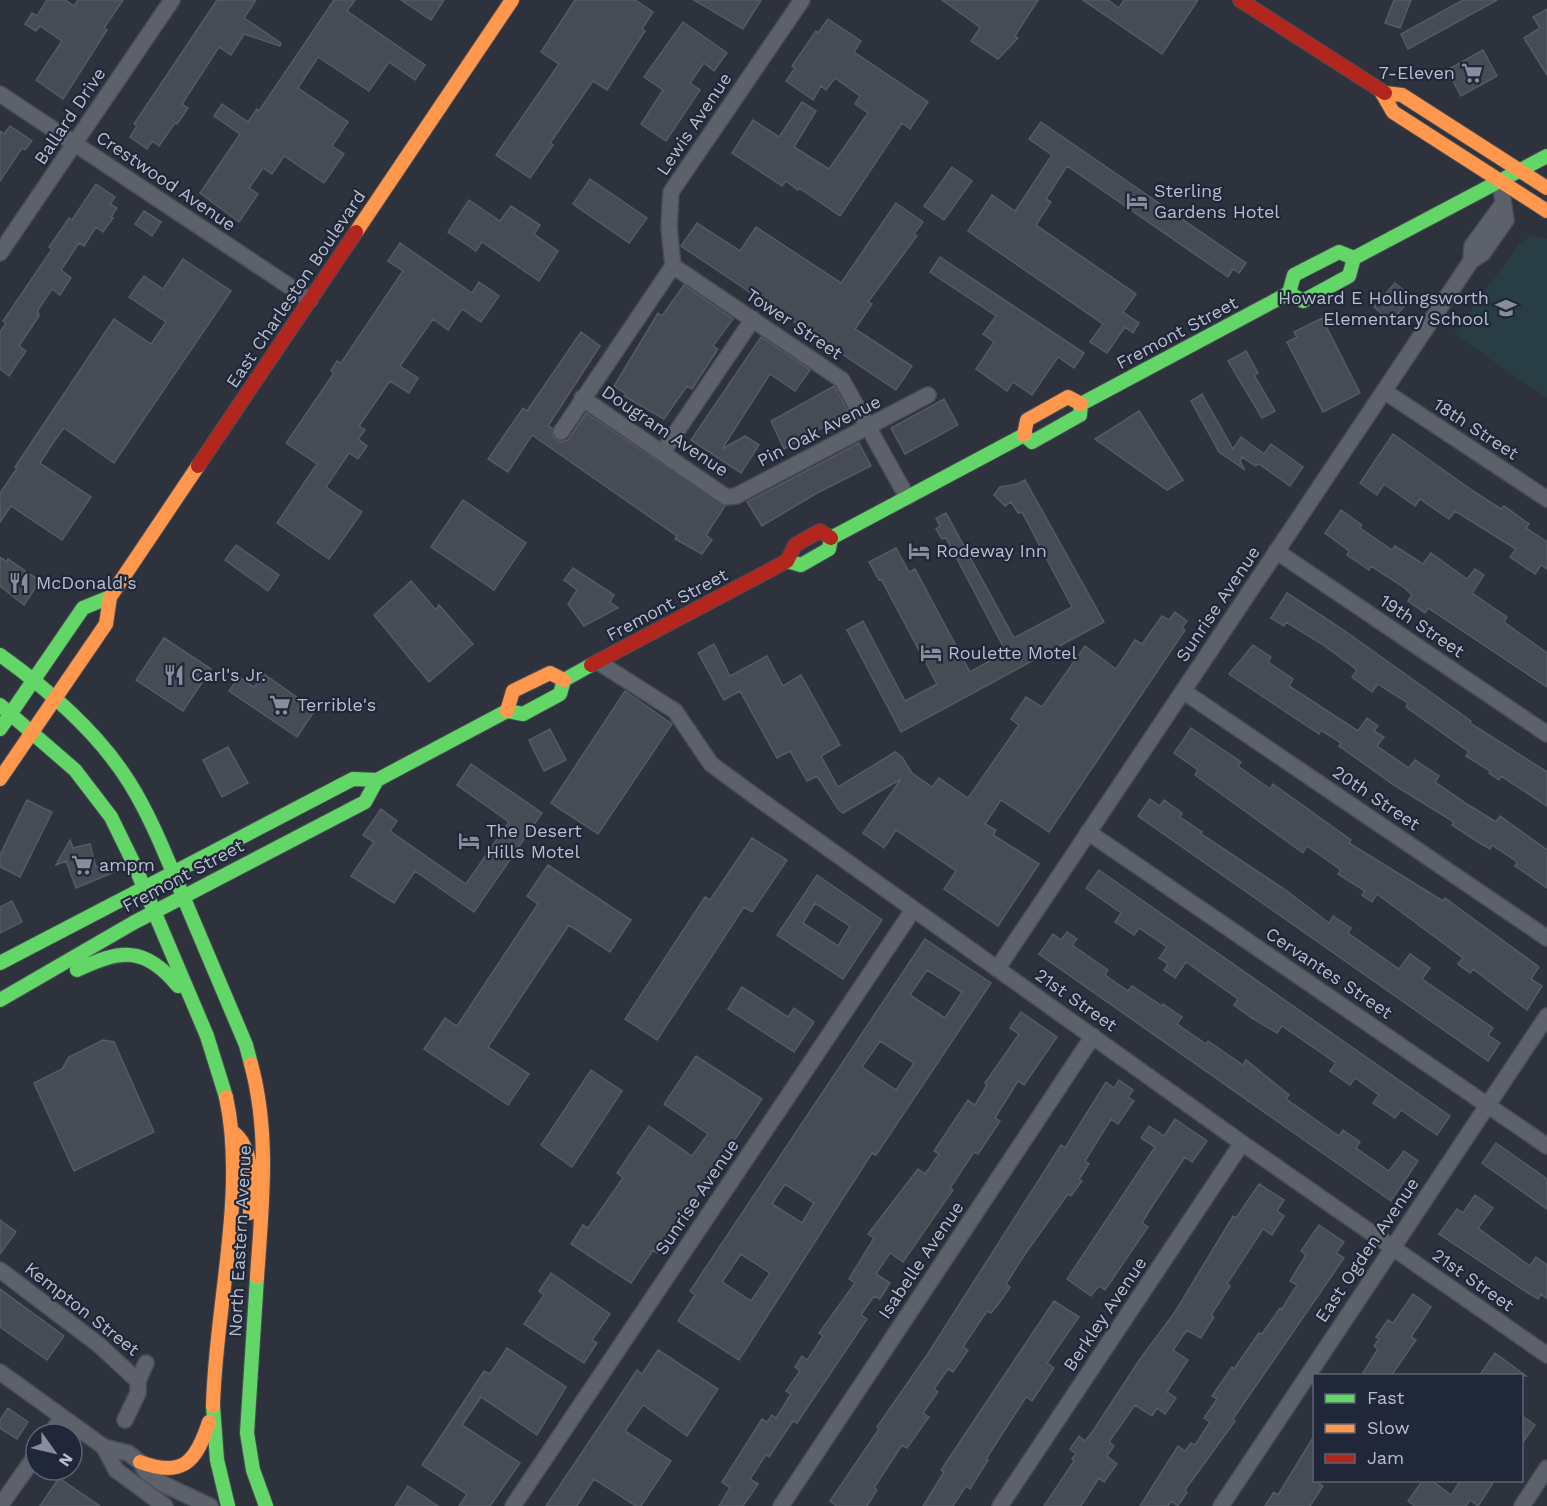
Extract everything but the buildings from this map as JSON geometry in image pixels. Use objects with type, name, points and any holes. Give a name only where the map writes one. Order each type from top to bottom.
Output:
[{"type":"main road","name":"East Charleston Boulevard","points":[[0,779],[106,624],[110,597],[512,0]]},
{"type":"main road","points":[[1240,0],[1262,6],[1382,93],[1393,112],[1547,211]]},
{"type":"main road","points":[[1382,93],[1402,95],[1547,188]]},
{"type":"main road","name":"Fremont Street","points":[[1289,293],[1303,301],[1349,276],[1354,258],[1547,156]]},
{"type":"main road","name":"Fremont Street","points":[[1081,404],[1289,293],[1294,276],[1339,252],[1354,258]]},
{"type":"main road","name":"Fremont Street","points":[[1024,435],[1027,420],[1068,397],[1081,404]]},
{"type":"main road","name":"Fremont Street","points":[[1024,435],[1032,442],[1080,415],[1081,404]]},
{"type":"main road","name":"Fremont Street","points":[[831,538],[1024,435]]},
{"type":"main road","name":"Fremont Street","points":[[0,1000],[36,981],[73,956],[148,899],[178,884],[353,779],[377,780],[507,711],[523,714],[560,694],[564,680],[787,561],[795,545],[803,540],[820,531],[831,538]]},
{"type":"main road","name":"Fremont Street","points":[[787,561],[801,565],[829,549],[831,538]]},
{"type":"main road","points":[[0,729],[5,710],[34,679],[83,608],[110,597]]},
{"type":"main road","name":"North Eastern Avenue","points":[[0,655],[56,698],[98,742],[129,782],[149,815],[246,1045],[258,1089],[265,1154],[248,1433],[253,1470],[266,1506]]},
{"type":"main road","name":"Fremont Street","points":[[507,711],[513,692],[550,673],[564,680]]},
{"type":"main road","name":"North Eastern Avenue","points":[[5,710],[60,754],[102,801],[119,831],[195,1009],[224,1086],[232,1131],[230,1200],[214,1406],[214,1452],[228,1506]]},
{"type":"main road","name":"Fremont Street","points":[[0,963],[365,802],[377,780]]},
{"type":"main road","points":[[36,981],[59,978],[111,954],[136,954],[148,957],[167,971],[195,1009]]},
{"type":"main road","points":[[232,1131],[238,1134],[245,1144],[249,1163],[255,1301]]},
{"type":"main road","points":[[140,1462],[168,1471],[188,1462],[200,1445],[214,1406]]},
{"type":"street","name":"Ballard Drive","points":[[0,253],[172,0]]},
{"type":"street","name":"Lewis Avenue","points":[[673,266],[669,227],[671,192],[802,0]]},
{"type":"street","name":"Crestwood Avenue","points":[[0,94],[310,300]]},
{"type":"street","name":"Sunrise Avenue","points":[[997,969],[1471,261],[1472,246],[1502,205],[1500,181]]},
{"type":"street","name":"Tower Street","points":[[673,266],[842,380],[907,497]]},
{"type":"street","points":[[561,432],[673,266]]},
{"type":"street","points":[[662,453],[753,319]]},
{"type":"street","name":"18th Street","points":[[1383,391],[1547,499]]},
{"type":"street","name":"Pin Oak Avenue","points":[[726,496],[736,496],[870,428],[928,395]]},
{"type":"street","name":"Dougram Avenue","points":[[582,398],[726,496]]},
{"type":"street","name":"19th Street","points":[[1276,551],[1547,734]]},
{"type":"street","name":"21st Street","points":[[598,662],[675,711],[711,764],[1242,1143],[1547,1355]]},
{"type":"street","name":"20th Street","points":[[1183,691],[1547,938]]},
{"type":"street","name":"Cervantes Street","points":[[1089,832],[1547,1146]]},
{"type":"street","name":"Sunrise Avenue","points":[[513,1506],[913,910]]},
{"type":"street","name":"East Ogden Avenue","points":[[1221,1506],[1547,1016]]},
{"type":"street","name":"Isabelle Avenue","points":[[781,1506],[1094,1036]]},
{"type":"street","name":"Berkley Avenue","points":[[1000,1506],[1242,1143]]},
{"type":"street","name":"Kempton Street","points":[[0,1270],[99,1345],[138,1381]]},
{"type":"street","points":[[125,1420],[138,1393],[138,1381],[146,1363]]},
{"type":"street","points":[[0,1372],[104,1447],[128,1454],[140,1462],[146,1472],[162,1484],[210,1506]]},
{"type":"street","points":[[59,1422],[63,1417]]},
{"type":"street","points":[[104,1447],[116,1470],[165,1506]]},
{"type":"street","points":[[1522,1506],[1547,1468]]},
{"type":"street","points":[[0,1506],[24,1472]]},
{"type":"shaded area","points":[[1531,235],[1547,239],[1547,398],[1454,334],[1519,244]]},
{"type":"traffic: fast","points":[[1289,293],[1303,301],[1349,276],[1354,258],[1547,156]]},
{"type":"traffic: fast","points":[[1081,404],[1289,293],[1294,275],[1339,252],[1354,258]]},
{"type":"traffic: fast","points":[[1024,435],[1032,442],[1080,415],[1081,404]]},
{"type":"traffic: fast","points":[[831,538],[1024,435]]},
{"type":"traffic: fast","points":[[787,561],[801,565],[829,549],[831,538]]},
{"type":"traffic: fast","points":[[0,729],[83,608],[110,597]]},
{"type":"traffic: fast","points":[[0,655],[36,682],[71,713],[102,746],[129,782],[164,851],[246,1045],[251,1064]]},
{"type":"traffic: fast","points":[[0,963],[353,779],[377,780],[507,711],[523,714],[560,694],[564,680],[591,665]]},
{"type":"traffic: fast","points":[[0,705],[75,770],[111,817],[134,864],[207,1036],[226,1097]]},
{"type":"traffic: fast","points":[[0,1000],[133,923],[365,802],[377,780]]},
{"type":"traffic: fast","points":[[77,970],[107,958],[132,955],[154,964],[178,986]]},
{"type":"traffic: fast","points":[[257,1277],[247,1433],[253,1470],[266,1506]]},
{"type":"traffic: fast","points":[[213,1406],[217,1460],[228,1506]]},
{"type":"traffic: slow","points":[[356,232],[512,0]]},
{"type":"traffic: slow","points":[[1382,93],[1393,112],[1547,211]]},
{"type":"traffic: slow","points":[[1385,93],[1402,95],[1547,188]]},
{"type":"traffic: slow","points":[[1024,435],[1027,420],[1068,397],[1081,404]]},
{"type":"traffic: slow","points":[[0,779],[106,624],[110,597],[198,466]]},
{"type":"traffic: slow","points":[[507,711],[513,691],[550,673],[564,680]]},
{"type":"traffic: slow","points":[[251,1064],[257,1090],[263,1143],[257,1277]]},
{"type":"traffic: slow","points":[[213,1406],[232,1211],[232,1134],[226,1097]]},
{"type":"traffic: slow","points":[[233,1132],[240,1140],[248,1159],[251,1181],[250,1213]]},
{"type":"traffic: slow","points":[[140,1462],[167,1468],[186,1463],[199,1447],[209,1422]]},
{"type":"traffic: jam","points":[[1240,0],[1385,93]]},
{"type":"traffic: jam","points":[[198,466],[356,232]]},
{"type":"traffic: jam","points":[[591,665],[787,561],[795,545],[820,531],[831,538]]},
{"type":"place","name":"7-Eleven","points":[[1472,73]]},
{"type":"place","name":"Sterling Gardens Hotel","points":[[1137,201]]},
{"type":"place","name":"Howard E Hollingsworth Elementary School","points":[[1506,308]]},
{"type":"place","name":"Rodeway Inn","points":[[919,551]]},
{"type":"place","name":"McDonald's","points":[[19,583]]},
{"type":"place","name":"Roulette Motel","points":[[931,653]]},
{"type":"place","name":"Carl's Jr.","points":[[174,675]]},
{"type":"place","name":"Terrible's","points":[[280,705]]},
{"type":"place","name":"The Desert Hills Motel","points":[[469,841]]},
{"type":"place","name":"ampm","points":[[82,865]]}]
